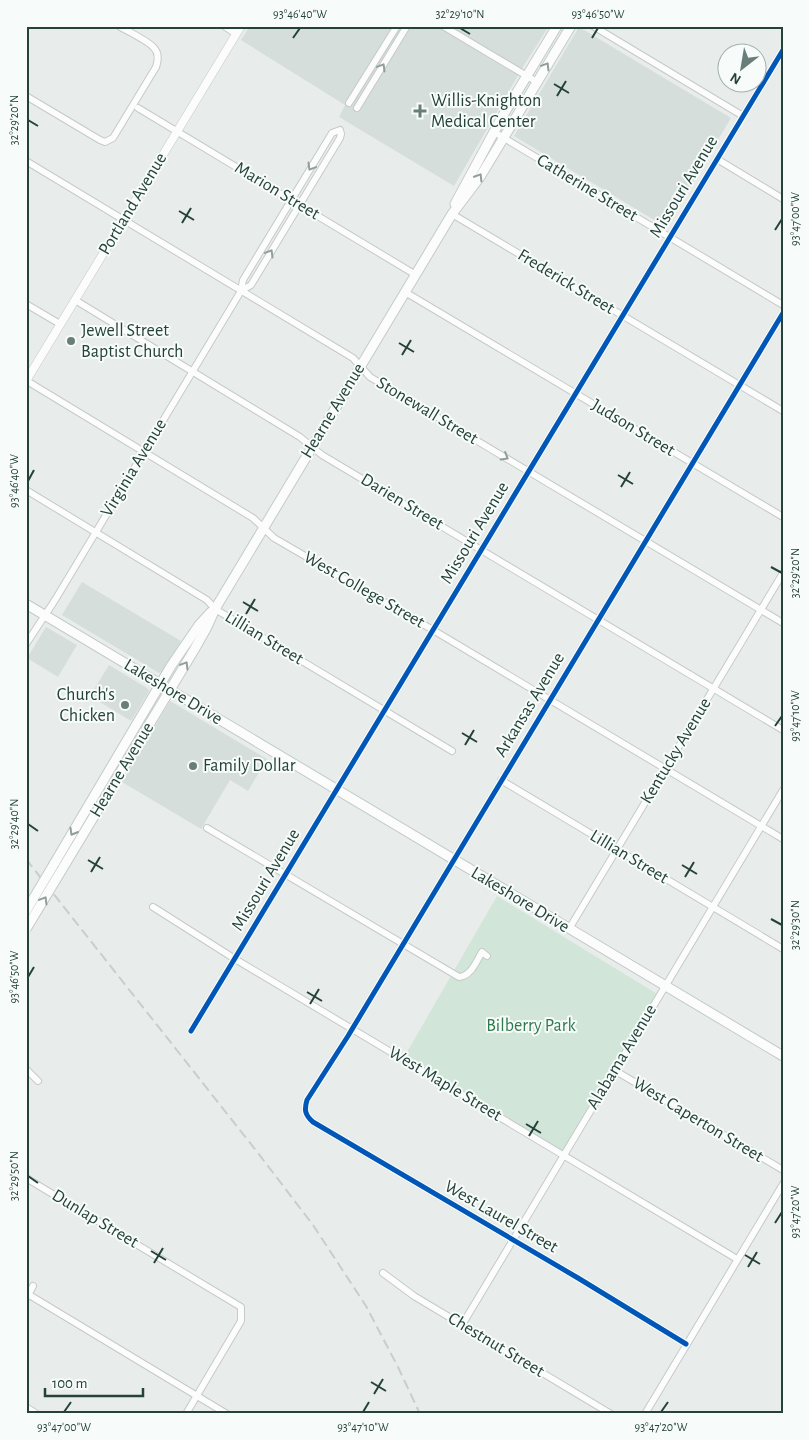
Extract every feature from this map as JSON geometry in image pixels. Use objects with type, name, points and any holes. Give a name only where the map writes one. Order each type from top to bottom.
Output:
[{"type":"main road","name":"Hearne Avenue","points":[[26,930],[207,627],[214,609],[452,214],[469,177],[494,132],[557,26]]},
{"type":"main road","name":"Hearne Avenue","points":[[452,214],[468,195],[570,26]]},
{"type":"main road","name":"Lakeshore Drive","points":[[26,604],[783,1056]]},
{"type":"main road","name":"Hearne Avenue","points":[[26,911],[160,684],[199,625],[214,609]]},
{"type":"main road","points":[[112,763],[123,770]]},
{"type":"street","points":[[26,96],[100,140],[105,142],[113,138],[158,61],[158,54],[154,47],[119,26]]},
{"type":"street","points":[[224,26],[236,34]]},
{"type":"street","name":"Portland Avenue","points":[[26,381],[241,26]]},
{"type":"street","points":[[349,104],[397,26]]},
{"type":"street","points":[[357,108],[407,26]]},
{"type":"street","points":[[443,26],[537,82]]},
{"type":"street","points":[[593,26],[743,116]]},
{"type":"street","name":"Missouri Avenue","points":[[191,1031],[783,50]]},
{"type":"street","name":"Marion Street","points":[[138,108],[178,130],[416,275]]},
{"type":"street","name":"Virginia Avenue","points":[[26,644],[96,532],[241,291],[243,280],[291,200],[332,133],[340,130],[340,138],[251,285],[241,291]]},
{"type":"street","name":"Catherine Street","points":[[494,132],[783,305]]},
{"type":"street","points":[[717,159],[783,199]]},
{"type":"street","name":"Stonewall Street","points":[[26,161],[352,358],[370,377],[783,623]]},
{"type":"street","name":"Frederick Street","points":[[452,214],[783,411]]},
{"type":"street","name":"Judson Street","points":[[405,292],[783,517]]},
{"type":"street","name":"Darien Street","points":[[75,300],[300,437],[322,455],[783,730]]},
{"type":"street","points":[[26,304],[60,324]]},
{"type":"street","name":"Arkansas Avenue","points":[[305,1111],[307,1100],[352,1029],[783,313]]},
{"type":"street","name":"West College Street","points":[[26,381],[253,518],[274,538],[550,699],[783,839]]},
{"type":"street","name":"Lillian Street","points":[[26,490],[207,600],[214,609],[452,751]]},
{"type":"street","name":"Kentucky Avenue","points":[[569,929],[783,573]]},
{"type":"street","name":"Lillian Street","points":[[501,780],[783,949]]},
{"type":"street","name":"Alabama Avenue","points":[[462,1325],[783,790]]},
{"type":"street","points":[[207,828],[459,977],[465,977],[470,972],[482,952],[487,956]]},
{"type":"street","name":"West Maple Street","points":[[153,907],[234,959],[738,1259]]},
{"type":"street","points":[[26,1069],[38,1081]]},
{"type":"street","name":"West Caperton Street","points":[[614,1070],[783,1170]]},
{"type":"street","name":"West Laurel Street","points":[[305,1111],[313,1122],[686,1344]]},
{"type":"street","name":"Dunlap Street","points":[[26,1178],[241,1307],[241,1321],[197,1396]]},
{"type":"street","points":[[645,1414],[783,1184]]},
{"type":"street","name":"Chestnut Street","points":[[383,1273],[414,1296],[611,1414]]},
{"type":"street","points":[[33,1286],[27,1295],[227,1414]]},
{"type":"street","points":[[186,1414],[197,1396]]},
{"type":"street","points":[[26,1408],[37,1414]]},
{"type":"shaded area","name":"Willis-Knighton Medical Center","points":[[250,26],[549,26],[454,186],[339,117],[345,105],[241,40]]},
{"type":"shaded area","points":[[579,27],[731,118],[666,227],[514,136]]},
{"type":"shaded area","points":[[82,582],[181,641],[162,672],[159,673],[62,615]]},
{"type":"shaded area","points":[[46,627],[77,645],[58,677],[27,658]]},
{"type":"shaded area","points":[[109,665],[149,691],[131,721],[90,696]]},
{"type":"shaded area","points":[[170,701],[267,759],[248,791],[230,780],[201,829],[122,782]]},
{"type":"green space","name":"Bilberry Park","points":[[497,896],[659,995],[563,1155],[403,1059]]},
{"type":"railway","points":[[26,859],[313,1225],[366,1306],[420,1414]]},
{"type":"cycle path","points":[[191,1031],[783,50]]},
{"type":"cycle path","points":[[686,1344],[313,1122],[307,1115],[306,1107],[307,1100],[348,1036],[783,313]]},
{"type":"place","name":"Willis-Knighton Medical Center","points":[[420,111]]},
{"type":"place","name":"Jewell Street Baptist Church","points":[[71,341]]},
{"type":"place","name":"Church's Chicken","points":[[125,705]]},
{"type":"place","name":"Family Dollar","points":[[193,766]]}]
